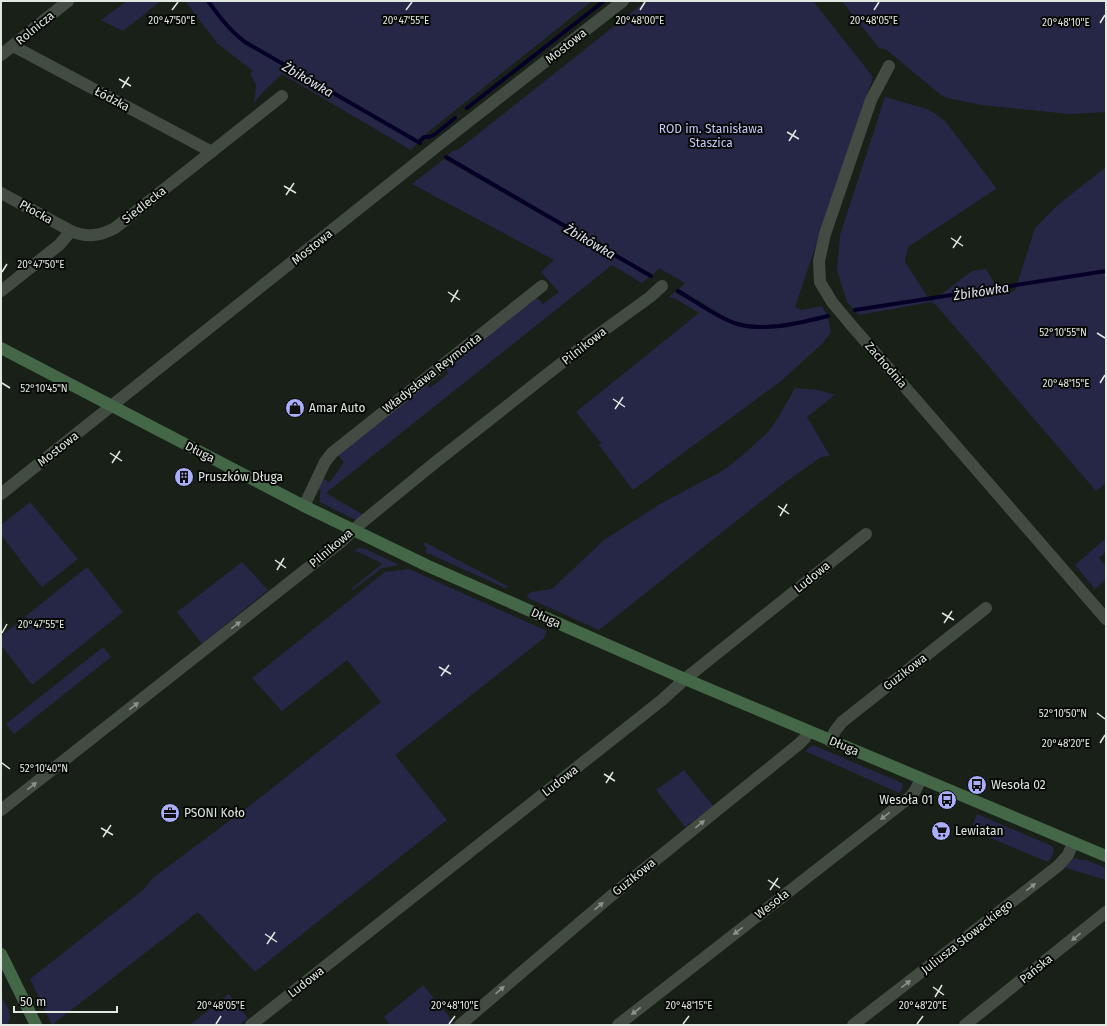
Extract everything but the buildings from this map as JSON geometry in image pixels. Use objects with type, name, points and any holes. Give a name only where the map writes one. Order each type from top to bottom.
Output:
[{"type":"street","name":"Rolnicza","points":[[1,55],[68,1]]},
{"type":"street","name":"Mostowa","points":[[1,494],[623,1]]},
{"type":"street","name":"Łódzka","points":[[13,46],[200,144],[212,152]]},
{"type":"street","name":"Zachodnia","points":[[889,66],[871,100],[825,234],[819,261],[820,282],[832,302],[847,320],[1106,619]]},
{"type":"street","name":"Siedlecka","points":[[71,231],[80,235],[93,236],[110,231],[282,96]]},
{"type":"street","name":"Płocka","points":[[1,193],[71,231]]},
{"type":"street","points":[[1,291],[59,245],[71,231]]},
{"type":"street","name":"Władysława Reymonta","points":[[304,506],[325,462],[332,453],[542,286]]},
{"type":"street","name":"Pilnikowa","points":[[1,810],[342,541],[438,461],[592,339],[650,297],[662,286]]},
{"type":"street","name":"Długa","points":[[1,348],[304,506],[428,566],[685,679],[1106,856]]},
{"type":"street","name":"Ludowa","points":[[251,1025],[662,700],[685,679],[866,534]]},
{"type":"street","name":"Guzikowa","points":[[830,740],[842,722],[986,608]]},
{"type":"street","name":"Guzikowa","points":[[460,1025],[611,896],[799,744],[805,738],[808,731]]},
{"type":"street","name":"Wesoła","points":[[618,1025],[910,797],[921,779]]},
{"type":"street","name":"Juliusza Słowackiego","points":[[853,1025],[1058,866],[1068,855],[1073,843]]},
{"type":"street","name":"Pańska","points":[[965,1025],[1106,912]]},
{"type":"street","points":[[1,954],[36,1025]]},
{"type":"green space","points":[[127,1],[161,1],[123,31],[101,20]]},
{"type":"green space","points":[[185,1],[592,1],[428,132],[411,150],[282,74],[263,92],[254,104],[256,85],[250,74],[253,71],[217,43]]},
{"type":"green space","name":"ROD im. Stanisława Staszica","points":[[646,1],[813,1],[873,77],[795,307],[802,310],[822,306],[827,315],[765,325],[741,323],[729,319],[679,289],[685,283],[659,268],[653,275],[447,156],[453,151],[459,149]]},
{"type":"green space","points":[[842,1],[1106,1],[1106,112],[1070,114],[981,105],[948,98],[941,95],[888,51],[879,48]]},
{"type":"green space","points":[[885,97],[930,110],[945,121],[996,189],[908,247],[905,262],[931,302],[859,315],[847,302],[837,270],[840,235]]},
{"type":"green space","points":[[444,159],[649,277],[642,283],[612,265],[326,493],[362,514],[363,516],[356,520],[320,502],[321,491],[318,489],[323,479],[330,482],[344,462],[338,455],[426,383],[430,388],[449,373],[445,368],[537,298],[543,304],[559,292],[541,272],[554,260],[412,184]]},
{"type":"green space","points":[[1106,167],[1106,483],[1096,491],[936,305],[931,302],[972,271],[986,269],[998,294],[1015,291],[1035,228],[1059,204]]},
{"type":"green space","points":[[674,292],[737,326],[781,328],[828,318],[831,332],[823,343],[781,381],[633,490],[599,445],[601,443],[576,412],[699,313],[676,299],[669,297]]},
{"type":"green space","points":[[795,388],[818,390],[835,395],[807,417],[830,456],[821,457],[783,484],[599,630],[528,598],[527,595],[531,592],[552,589],[604,540],[660,504],[724,470],[769,431]]},
{"type":"green space","points":[[30,502],[78,559],[42,587],[19,559],[23,556],[19,558],[1,535],[1,525]]},
{"type":"green space","points":[[1106,538],[1106,552],[1099,558],[1106,567],[1106,579],[1095,589],[1075,565]]},
{"type":"green space","points":[[425,542],[509,587],[505,588],[425,552],[427,548],[423,545]]},
{"type":"green space","points":[[359,548],[366,549],[399,565],[382,568],[353,590],[351,589],[382,564],[356,551],[349,554]]},
{"type":"green space","points":[[242,562],[268,590],[202,644],[177,612]]},
{"type":"green space","points":[[87,567],[123,612],[32,685],[1,645],[1,636]]},
{"type":"green space","points":[[409,569],[547,631],[544,638],[395,755],[447,820],[255,972],[198,912],[52,1025],[30,979],[142,891],[154,877],[252,804],[381,702],[347,660],[282,711],[252,678],[385,572]]},
{"type":"green space","points":[[103,647],[111,657],[14,734],[6,724]]},
{"type":"green space","points":[[813,745],[902,783],[902,790],[899,793],[805,751]]},
{"type":"green space","points":[[684,770],[713,806],[685,827],[656,790]]},
{"type":"green space","points":[[977,814],[1052,846],[1054,852],[1052,856],[1048,862],[976,832],[978,828],[973,825]]},
{"type":"green space","points":[[1075,858],[1086,860],[1106,868],[1106,880],[1063,867]]},
{"type":"green space","points":[[423,985],[454,1023],[451,1025],[390,1025],[384,1017]]},
{"type":"green space","points":[[229,994],[248,1018],[239,1025],[190,1025]]},
{"type":"green space","points":[[1,997],[8,1007],[10,1015],[9,1022],[6,1025],[1,1025]]},
{"type":"waterway","name":"Żbikówka","points":[[208,1],[230,28],[245,42],[420,143]]},
{"type":"waterway","points":[[467,108],[604,1]]},
{"type":"waterway","points":[[419,142],[424,137],[434,135],[455,118]]},
{"type":"waterway","name":"Żbikówka","points":[[446,157],[651,276]]},
{"type":"waterway","name":"Żbikówka","points":[[855,310],[1106,271]]},
{"type":"waterway","name":"Żbikówka","points":[[678,291],[722,318],[737,324],[748,326],[783,326],[828,316]]},
{"type":"place","name":"Amar Auto","points":[[295,408]]},
{"type":"place","name":"Pruszków Długa","points":[[184,477]]},
{"type":"place","name":"Wesoła 02","points":[[977,785]]},
{"type":"place","name":"Wesoła 01","points":[[947,800]]},
{"type":"place","name":"PSONI Koło","points":[[170,813]]},
{"type":"place","name":"Lewiatan","points":[[941,831]]}]
